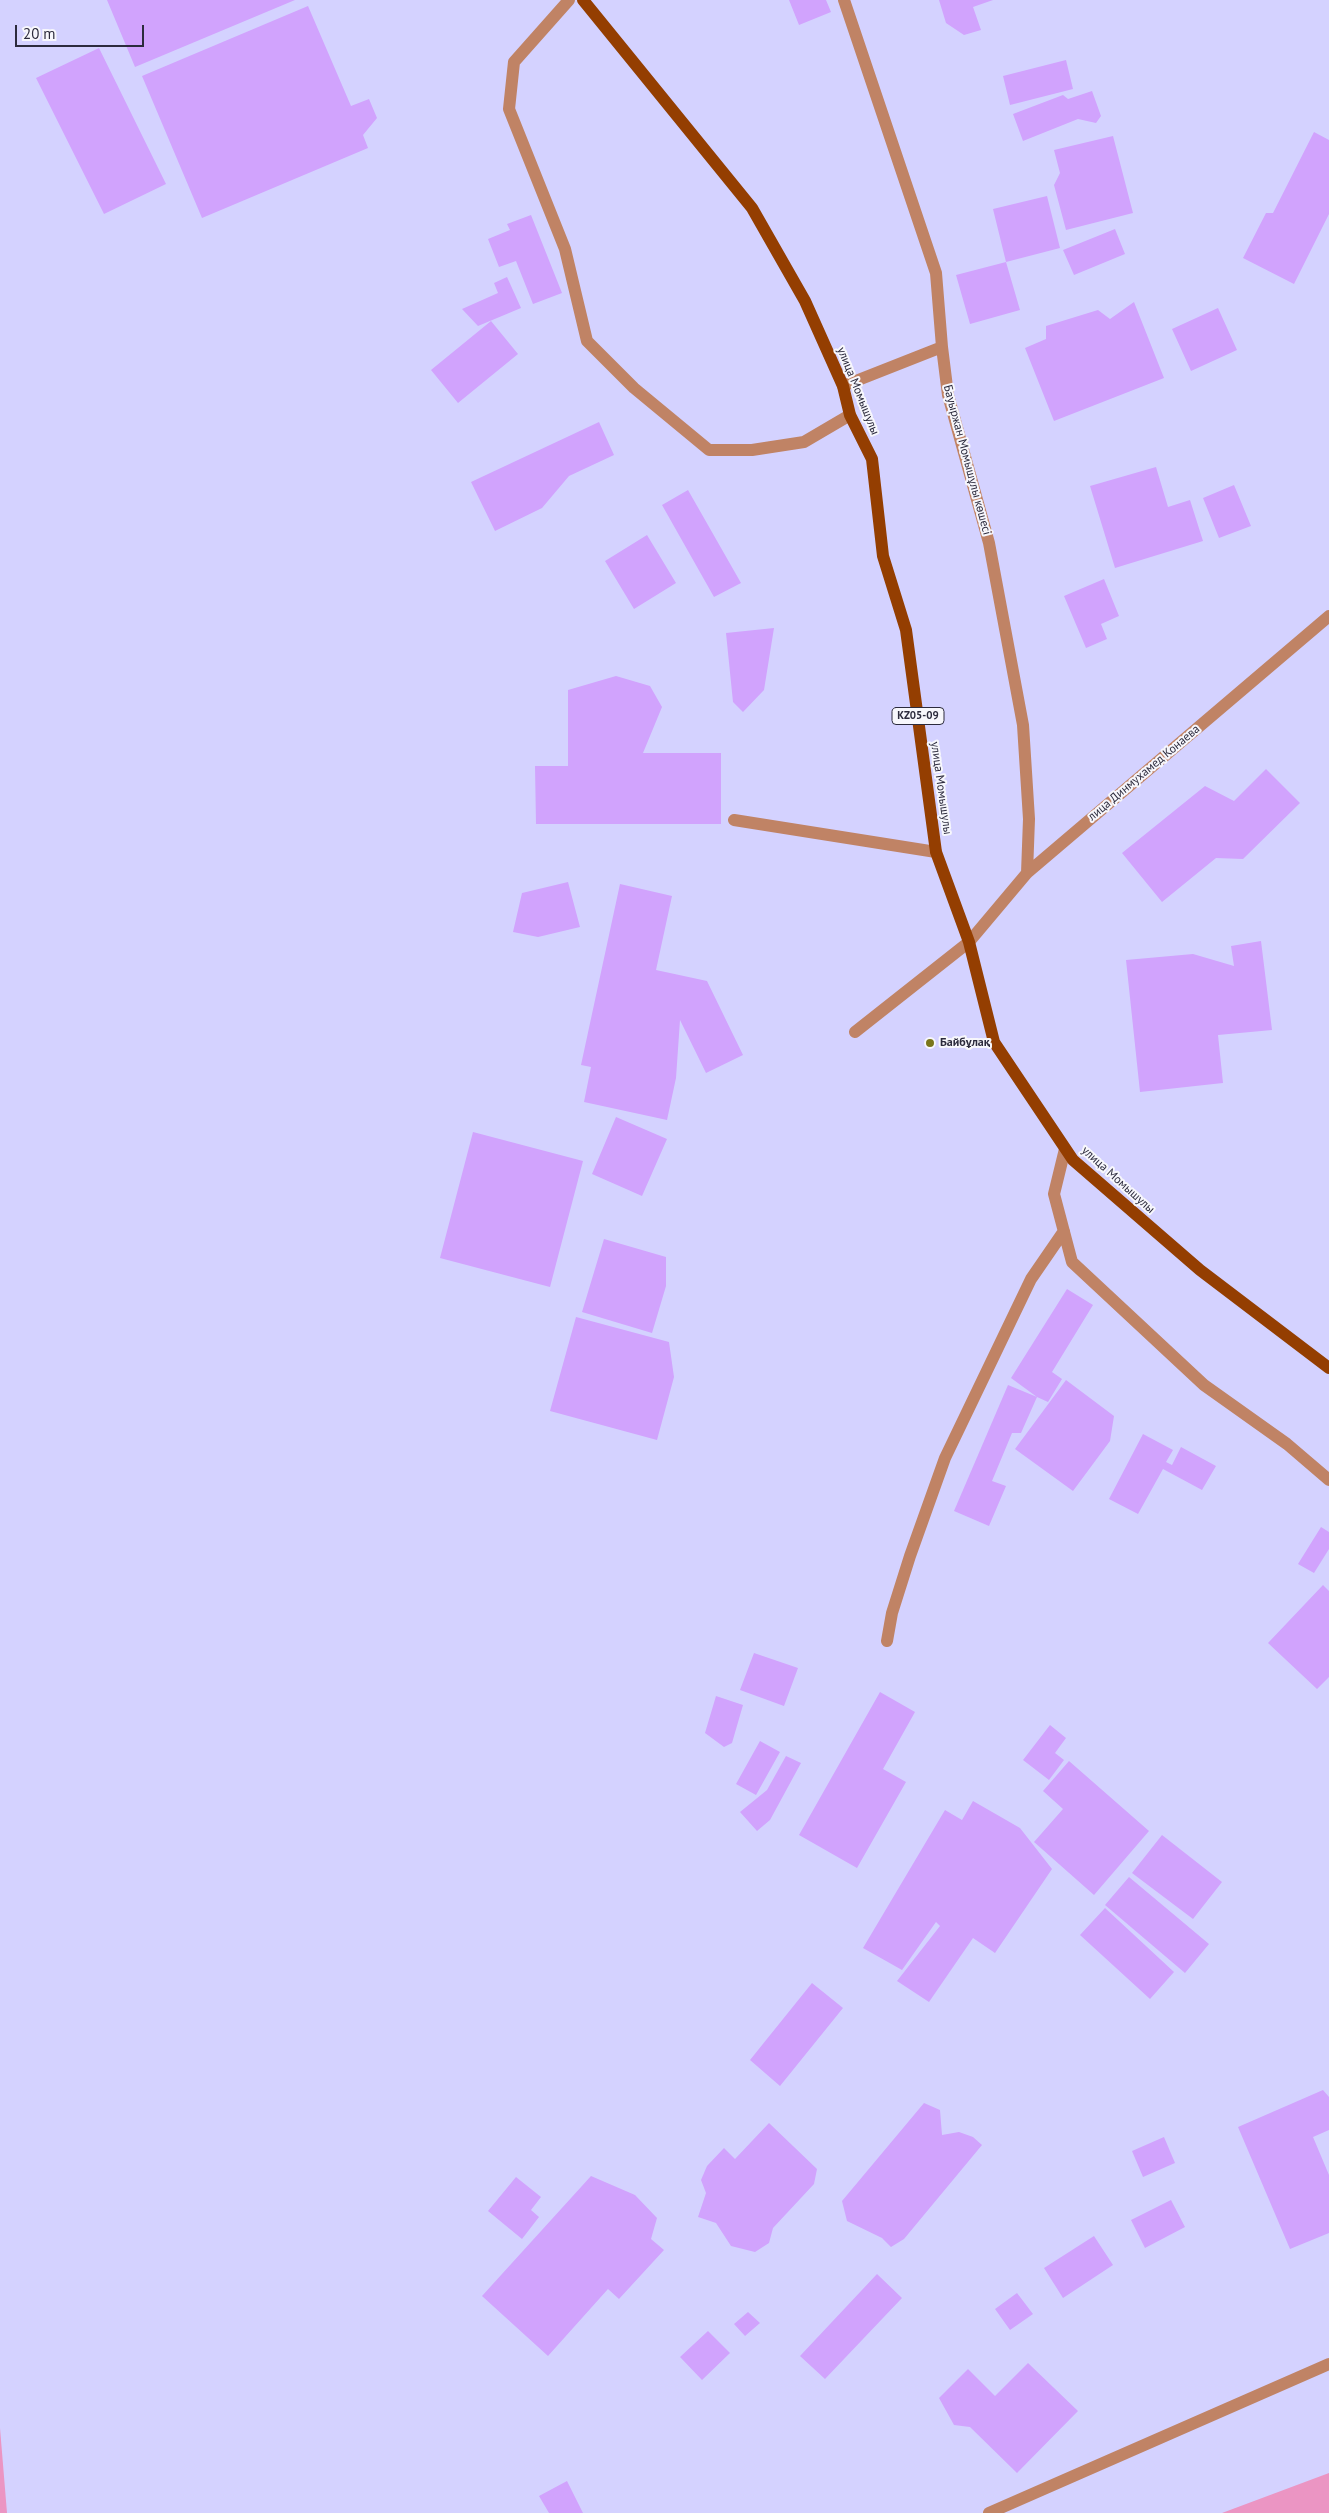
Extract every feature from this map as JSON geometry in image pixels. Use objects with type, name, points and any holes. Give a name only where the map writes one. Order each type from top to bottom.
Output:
[{"type":"main road","name":"улица Момышулы","points":[[583,0],[752,208],[805,301],[843,386],[850,414],[872,460],[883,556],[906,630],[936,852],[969,942],[994,1042],[1073,1160],[1200,1270],[1329,1368]]},
{"type":"street","points":[[569,0],[514,62],[510,109],[565,249],[587,341],[634,388],[709,450],[752,450],[804,442],[850,414]]},
{"type":"street","name":"Бауыржан Момышұлы көшесі","points":[[844,0],[936,273],[948,395],[990,543],[1023,725],[1029,819],[1027,873]]},
{"type":"street","points":[[843,386],[942,347]]},
{"type":"street","name":"лица Динмухамед Конаева","points":[[855,1032],[969,942],[1027,873],[1329,616]]},
{"type":"street","points":[[734,820],[936,852]]},
{"type":"street","points":[[1065,1149],[1054,1194],[1072,1262],[1204,1385],[1286,1444],[1329,1480]]},
{"type":"street","points":[[887,1641],[892,1613],[910,1556],[945,1458],[1032,1279],[1064,1232]]},
{"type":"street","points":[[989,2513],[1329,2364]]},
{"type":"shaded area","points":[[0,2428],[7,2513],[0,2513]]},
{"type":"shaded area","points":[[1329,2473],[1329,2513],[1222,2513]]},
{"type":"building","points":[[107,0],[295,0],[135,67]]},
{"type":"building","points":[[789,0],[826,0],[831,12],[799,25]]},
{"type":"building","points":[[939,0],[993,0],[973,7],[981,30],[964,35],[946,23]]},
{"type":"building","points":[[308,6],[351,106],[369,99],[377,118],[363,135],[368,148],[202,218],[142,76]]},
{"type":"building","points":[[99,48],[166,184],[104,214],[36,78]]},
{"type":"building","points":[[1066,60],[1073,89],[1010,105],[1003,76]]},
{"type":"building","points":[[1092,91],[1101,116],[1096,123],[1078,119],[1023,141],[1013,114],[1063,95],[1068,99]]},
{"type":"building","points":[[1314,132],[1329,140],[1329,214],[1294,284],[1243,258],[1266,213],[1273,213]]},
{"type":"building","points":[[1113,136],[1133,213],[1066,230],[1054,185],[1060,173],[1054,150]]},
{"type":"building","points":[[1047,196],[1060,248],[1006,262],[993,209]]},
{"type":"building","points":[[531,215],[562,293],[533,304],[516,261],[499,267],[488,239],[510,230],[507,224]]},
{"type":"building","points":[[1115,229],[1125,254],[1074,275],[1063,250]]},
{"type":"building","points":[[1006,262],[1020,310],[970,324],[956,275]]},
{"type":"building","points":[[507,277],[521,308],[478,326],[462,309],[498,293],[494,283]]},
{"type":"building","points":[[1134,302],[1164,378],[1054,421],[1025,348],[1046,339],[1046,326],[1098,310],[1110,319]]},
{"type":"building","points":[[1218,308],[1237,350],[1191,371],[1172,329]]},
{"type":"building","points":[[491,321],[518,354],[458,403],[431,370]]},
{"type":"building","points":[[599,422],[614,455],[569,476],[542,508],[495,531],[471,482]]},
{"type":"building","points":[[1156,467],[1168,507],[1190,500],[1203,541],[1115,568],[1090,486]]},
{"type":"building","points":[[1234,485],[1251,526],[1219,538],[1203,498]]},
{"type":"building","points":[[688,490],[741,583],[714,597],[662,505]]},
{"type":"building","points":[[647,535],[676,583],[634,609],[605,561]]},
{"type":"building","points":[[1104,579],[1119,616],[1101,624],[1107,639],[1086,648],[1064,596]]},
{"type":"building","points":[[774,628],[764,690],[743,712],[733,702],[726,633]]},
{"type":"building","points":[[616,676],[650,686],[662,707],[643,753],[721,753],[721,824],[536,824],[535,766],[568,766],[568,690]]},
{"type":"building","points":[[1266,769],[1300,803],[1243,859],[1216,858],[1162,902],[1122,853],[1205,786],[1234,801]]},
{"type":"building","points":[[568,882],[580,927],[538,937],[513,932],[522,893]]},
{"type":"building","points":[[620,884],[672,896],[656,970],[707,981],[743,1055],[706,1073],[680,1020],[676,1078],[667,1120],[584,1102],[591,1067],[581,1065]]},
{"type":"building","points":[[1261,941],[1272,1030],[1218,1035],[1223,1083],[1140,1092],[1126,960],[1193,954],[1234,966],[1231,946]]},
{"type":"building","points":[[616,1117],[667,1139],[642,1196],[592,1174]]},
{"type":"building","points":[[473,1132],[583,1161],[550,1287],[440,1258]]},
{"type":"building","points":[[604,1239],[666,1257],[666,1286],[652,1333],[582,1312]]},
{"type":"building","points":[[1067,1289],[1093,1305],[1052,1372],[1062,1379],[1048,1402],[1037,1397],[1011,1378]]},
{"type":"building","points":[[576,1317],[669,1342],[674,1377],[657,1440],[550,1411]]},
{"type":"building","points":[[1066,1380],[1114,1416],[1110,1441],[1073,1491],[1015,1449]]},
{"type":"building","points":[[1008,1385],[1037,1397],[1021,1433],[1012,1433],[992,1481],[1006,1486],[989,1526],[954,1511]]},
{"type":"building","points":[[1143,1434],[1173,1450],[1166,1462],[1172,1465],[1181,1447],[1216,1466],[1202,1490],[1163,1469],[1138,1514],[1109,1499]]},
{"type":"building","points":[[1321,1527],[1329,1532],[1329,1549],[1314,1573],[1298,1564]]},
{"type":"building","points":[[1323,1585],[1329,1591],[1329,1677],[1317,1689],[1268,1643]]},
{"type":"building","points":[[754,1653],[798,1668],[784,1706],[740,1690]]},
{"type":"building","points":[[880,1692],[915,1712],[883,1769],[906,1782],[857,1868],[799,1835]]},
{"type":"building","points":[[716,1696],[743,1705],[732,1743],[724,1747],[705,1733]]},
{"type":"building","points":[[1050,1725],[1066,1738],[1055,1753],[1064,1760],[1049,1780],[1023,1760]]},
{"type":"building","points":[[760,1741],[780,1752],[756,1795],[736,1784]]},
{"type":"building","points":[[786,1756],[801,1763],[770,1820],[757,1831],[740,1812],[767,1790]]},
{"type":"building","points":[[1069,1761],[1149,1831],[1094,1895],[1034,1842],[1063,1809],[1043,1791]]},
{"type":"building","points":[[973,1801],[1020,1828],[1052,1869],[995,1953],[973,1938],[929,2002],[897,1981],[940,1926],[936,1922],[902,1970],[863,1948],[945,1810],[962,1820]]},
{"type":"building","points":[[1162,1835],[1222,1882],[1193,1919],[1132,1873]]},
{"type":"building","points":[[1129,1877],[1209,1944],[1185,1973],[1105,1905]]},
{"type":"building","points":[[1105,1908],[1174,1972],[1150,1999],[1080,1935]]},
{"type":"building","points":[[812,1983],[843,2008],[780,2086],[750,2060]]},
{"type":"building","points":[[1323,2090],[1329,2097],[1329,2130],[1313,2137],[1329,2175],[1329,2233],[1290,2249],[1238,2127]]},
{"type":"building","points":[[924,2103],[940,2110],[942,2135],[959,2132],[973,2137],[982,2145],[904,2239],[891,2247],[882,2238],[847,2221],[842,2201]]},
{"type":"building","points":[[769,2123],[817,2169],[814,2184],[773,2228],[769,2243],[755,2252],[731,2246],[716,2223],[698,2217],[706,2193],[701,2180],[707,2166],[724,2148],[735,2159]]},
{"type":"building","points":[[1164,2137],[1175,2163],[1143,2177],[1132,2151]]},
{"type":"building","points":[[591,2176],[635,2195],[657,2218],[651,2239],[664,2250],[619,2299],[608,2289],[548,2356],[482,2296]]},
{"type":"building","points":[[516,2177],[541,2197],[531,2210],[539,2217],[522,2239],[488,2211]]},
{"type":"building","points":[[1171,2200],[1185,2227],[1145,2248],[1131,2220]]},
{"type":"building","points":[[1094,2236],[1113,2265],[1063,2298],[1044,2268]]},
{"type":"building","points":[[877,2274],[902,2298],[825,2379],[800,2356]]},
{"type":"building","points":[[1017,2293],[1033,2314],[1010,2330],[995,2309]]},
{"type":"building","points":[[748,2312],[760,2323],[745,2336],[734,2324]]},
{"type":"building","points":[[708,2331],[730,2353],[702,2380],[680,2357]]},
{"type":"building","points":[[1028,2363],[1078,2411],[1017,2473],[970,2427],[954,2425],[939,2398],[968,2369],[995,2396]]},
{"type":"building","points":[[567,2481],[583,2513],[549,2513],[539,2496]]},
{"type":"place","name":"Байбұлақ","points":[[930,1043]]}]
